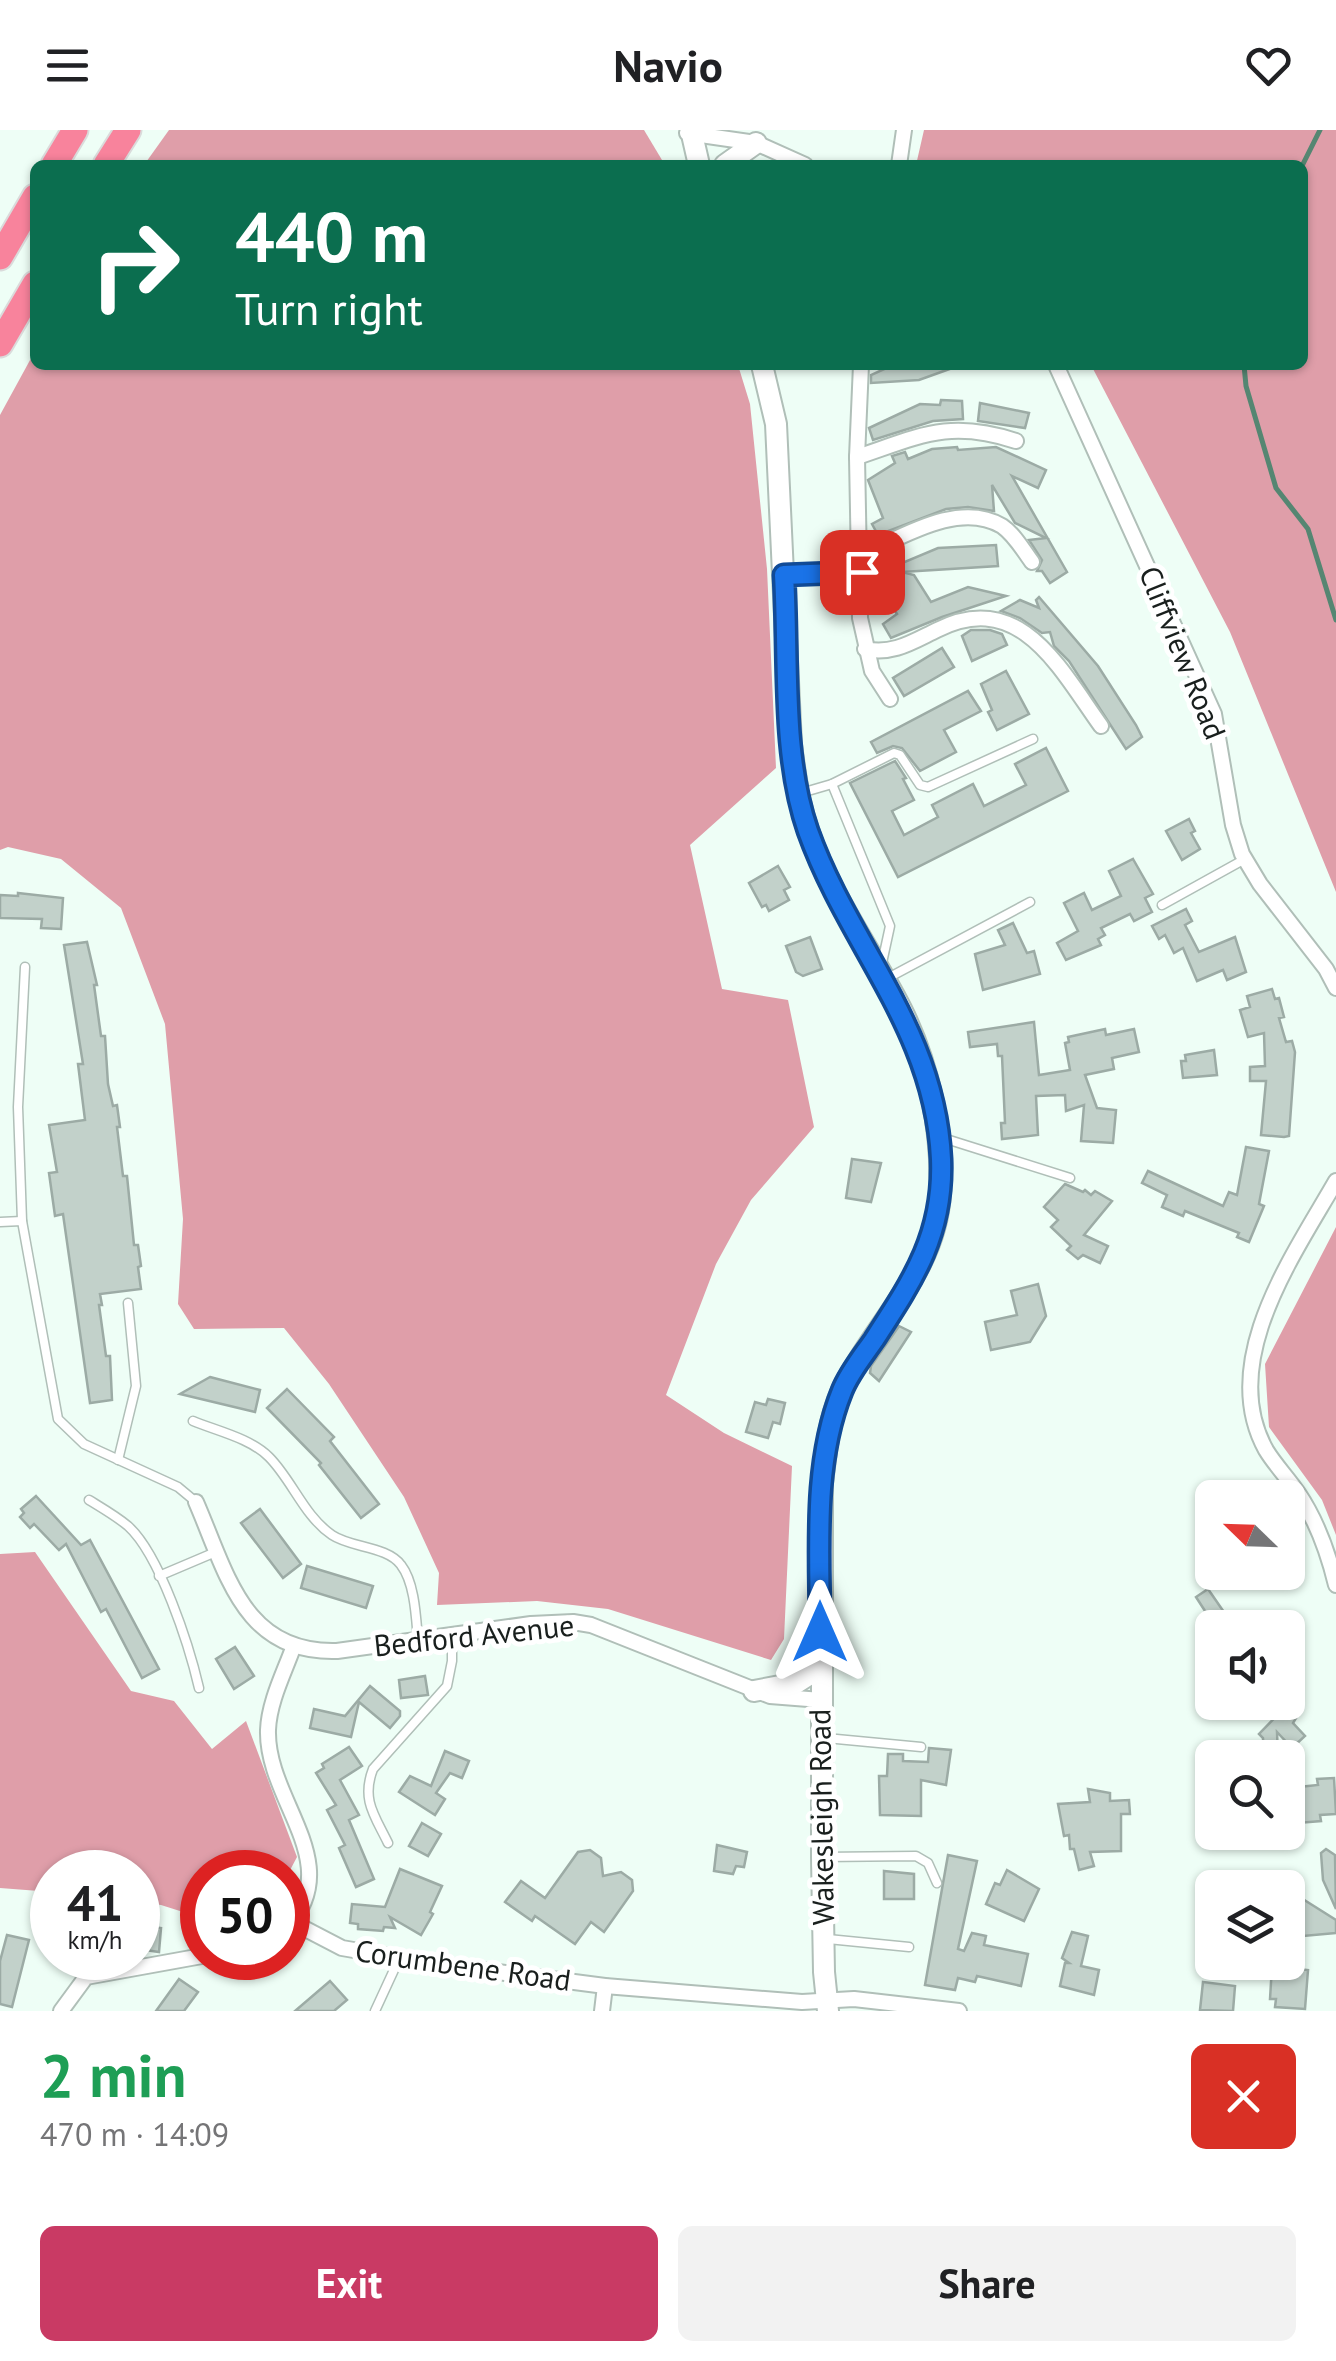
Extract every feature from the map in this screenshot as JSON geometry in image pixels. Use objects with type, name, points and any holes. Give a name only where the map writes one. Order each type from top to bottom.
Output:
[{"type":"highway","points":[[57,160],[74,130]]},
{"type":"highway","points":[[109,160],[128,130]]},
{"type":"highway","points":[[0,256],[30,205]]},
{"type":"highway","points":[[0,344],[30,293]]},
{"type":"main road","points":[[728,160],[744,137]]},
{"type":"main road","name":"Wakesleigh Road","points":[[763,370],[776,424],[797,795],[826,875],[902,1012],[928,1082],[938,1137],[940,1198],[922,1264],[843,1388],[829,1428],[822,1484],[820,1667],[827,2006]]},
{"type":"main road","points":[[754,1690],[796,1683],[820,1667]]},
{"type":"street","points":[[900,160],[904,130]]},
{"type":"street","points":[[690,140],[744,137],[794,160]]},
{"type":"street","points":[[860,370],[860,618],[872,671],[890,700]]},
{"type":"street","name":"Cliffview Road","points":[[1058,370],[1214,714],[1233,825],[1246,860],[1336,988]]},
{"type":"street","points":[[857,457],[949,429],[984,431],[1016,441]]},
{"type":"street","points":[[861,555],[932,524],[966,517],[1003,527],[1032,562]]},
{"type":"street","points":[[784,575],[862,572]]},
{"type":"street","points":[[865,648],[893,651],[967,617],[998,620],[1021,629],[1042,646],[1100,726]]},
{"type":"street","points":[[1336,1181],[1276,1287],[1252,1360],[1249,1393],[1256,1427],[1268,1453],[1316,1523],[1336,1584]]},
{"type":"street","points":[[196,1502],[232,1586],[254,1621],[294,1648],[268,1730],[275,1766],[306,1850]]},
{"type":"street","name":"Bedford Avenue","points":[[294,1648],[337,1651],[574,1622],[591,1625],[770,1696],[821,1700]]},
{"type":"street","name":"Corumbene Road","points":[[310,1934],[342,1948],[398,1958],[605,1986],[827,2006],[854,1999],[959,2011]]},
{"type":"street","points":[[61,2011],[86,1977],[180,1960]]},
{"type":"street","points":[[602,2011],[605,1986]]},
{"type":"lane","points":[[797,795],[832,784],[894,753],[920,785],[928,787],[1033,739]]},
{"type":"lane","points":[[832,784],[890,926],[882,976]]},
{"type":"lane","points":[[1162,905],[1246,860]]},
{"type":"lane","points":[[882,976],[1030,902]]},
{"type":"lane","points":[[26,968],[18,1107],[22,1221],[58,1419],[84,1444],[178,1487],[196,1502]]},
{"type":"lane","points":[[938,1137],[1070,1178]]},
{"type":"lane","points":[[0,1222],[22,1221]]},
{"type":"lane","points":[[118,1460],[136,1386],[128,1303]]},
{"type":"lane","points":[[193,1422],[255,1446],[270,1458],[319,1524],[332,1535],[400,1563],[407,1576],[418,1640]]},
{"type":"lane","points":[[89,1500],[131,1528],[183,1627],[199,1688]]},
{"type":"lane","points":[[159,1576],[218,1551]]},
{"type":"lane","points":[[388,1843],[368,1801],[366,1786],[373,1769],[447,1686],[452,1634]]},
{"type":"lane","points":[[821,1738],[921,1747]]},
{"type":"lane","points":[[822,1857],[916,1856],[928,1864],[937,1883]]},
{"type":"lane","points":[[823,1939],[908,1947]]},
{"type":"lane","points":[[375,2011],[398,1958]]},
{"type":"shaded area","points":[[169,130],[644,130],[662,160],[148,160]]},
{"type":"shaded area","points":[[924,130],[1336,130],[1336,892],[1230,632],[1094,370],[1308,370],[1308,160],[917,160]]},
{"type":"shaded area","points":[[30,360],[30,370],[740,370],[750,404],[767,569],[776,768],[690,845],[722,989],[788,1000],[814,1127],[751,1200],[716,1264],[666,1395],[724,1433],[792,1466],[784,1639],[771,1660],[608,1609],[537,1601],[437,1605],[439,1573],[404,1497],[329,1384],[284,1328],[194,1329],[178,1304],[183,1219],[165,1024],[121,908],[61,859],[8,847],[0,850],[0,415]]},
{"type":"shaded area","points":[[1336,1227],[1336,1535],[1322,1500],[1269,1427],[1265,1364]]},
{"type":"shaded area","points":[[35,1552],[131,1691],[174,1701],[212,1749],[246,1721],[294,1850],[180,1850],[180,1911],[160,1905],[160,1850],[30,1850],[30,1890],[0,1888],[0,1554]]},
{"type":"building","points":[[882,370],[947,370],[919,380],[871,383],[871,375]]},
{"type":"building","points":[[941,400],[962,401],[963,419],[933,421],[873,440],[869,428],[920,404],[940,405]]},
{"type":"building","points":[[980,403],[1029,413],[1025,428],[978,421]]},
{"type":"building","points":[[996,447],[1046,470],[1038,488],[1012,476],[1067,572],[1050,583],[1042,571],[1037,571],[1042,560],[1029,540],[1046,538],[1015,523],[992,485],[994,511],[946,509],[878,535],[872,524],[883,518],[868,480],[895,463],[892,456],[905,452],[908,459],[932,449]]},
{"type":"building","points":[[996,545],[998,566],[902,572],[914,575],[931,602],[968,587],[1006,596],[891,638],[883,624],[897,614],[875,580],[885,574],[883,571],[938,548]]},
{"type":"building","points":[[1039,597],[1098,666],[1136,725],[1142,737],[1126,749],[1069,661],[1054,646],[1050,632],[1042,633],[1001,611],[1020,600],[1039,608]]},
{"type":"building","points":[[971,630],[1002,634],[1007,645],[972,661],[962,636]]},
{"type":"building","points":[[942,648],[954,667],[904,696],[893,678]]},
{"type":"building","points":[[1006,671],[1029,714],[997,730],[981,684]]},
{"type":"building","points":[[968,691],[981,711],[944,730],[956,752],[920,771],[902,748],[893,746],[877,753],[871,742]]},
{"type":"building","points":[[1046,748],[1068,791],[898,877],[850,783],[895,761],[914,800],[892,811],[904,835],[938,817],[932,805],[973,784],[984,806],[1026,785],[1015,764]]},
{"type":"building","points":[[1189,819],[1200,849],[1182,860],[1166,831]]},
{"type":"building","points":[[1133,859],[1153,894],[1145,898],[1152,912],[1134,921],[1130,914],[1101,928],[1105,935],[1098,939],[1101,945],[1066,960],[1057,943],[1078,931],[1064,903],[1084,893],[1092,910],[1121,896],[1109,871]]},
{"type":"building","points":[[778,866],[790,887],[784,890],[789,900],[769,911],[766,905],[762,907],[749,883]]},
{"type":"building","points":[[0,895],[63,898],[61,929],[41,928],[42,919],[0,918]]},
{"type":"building","points":[[1186,909],[1192,921],[1185,925],[1199,952],[1235,937],[1246,972],[1227,980],[1223,970],[1197,981],[1183,948],[1174,953],[1165,935],[1159,939],[1152,926]]},
{"type":"building","points":[[1013,923],[1027,953],[1034,951],[1040,974],[983,990],[975,954],[1005,945],[998,930]]},
{"type":"building","points":[[810,937],[822,969],[803,976],[796,972],[786,946]]},
{"type":"building","points":[[87,942],[97,985],[101,1036],[105,1036],[108,1084],[113,1106],[117,1105],[134,1245],[138,1245],[141,1266],[141,1289],[100,1294],[112,1400],[90,1403],[63,1214],[55,1216],[49,1173],[57,1172],[49,1125],[85,1120],[78,1064],[83,1064],[64,945]]},
{"type":"building","points":[[1272,989],[1275,999],[1279,998],[1284,1017],[1279,1018],[1286,1042],[1292,1041],[1295,1052],[1289,1136],[1284,1137],[1261,1135],[1266,1081],[1250,1081],[1250,1067],[1265,1066],[1264,1033],[1248,1037],[1240,1010],[1250,1007],[1247,996]]},
{"type":"building","points":[[1034,1022],[1039,1075],[1070,1070],[1065,1043],[1069,1042],[1068,1037],[1105,1029],[1106,1035],[1134,1029],[1139,1052],[1112,1058],[1114,1069],[1085,1075],[1097,1108],[1116,1110],[1113,1143],[1081,1141],[1084,1105],[1066,1111],[1065,1095],[1036,1096],[1038,1135],[1002,1139],[1002,1056],[998,1056],[997,1044],[970,1047],[968,1032]]},
{"type":"building","points":[[1214,1050],[1217,1075],[1183,1078],[1181,1061],[1186,1061],[1185,1055]]},
{"type":"building","points":[[1246,1147],[1269,1151],[1259,1204],[1264,1206],[1249,1242],[1237,1237],[1239,1233],[1185,1211],[1183,1216],[1162,1207],[1167,1195],[1142,1183],[1148,1171],[1223,1206],[1229,1192],[1237,1195]]},
{"type":"building","points":[[852,1159],[881,1163],[871,1202],[846,1198]]},
{"type":"building","points":[[1065,1184],[1091,1195],[1095,1191],[1112,1201],[1084,1235],[1108,1246],[1100,1263],[1083,1255],[1078,1259],[1067,1250],[1071,1246],[1051,1227],[1058,1220],[1044,1207]]},
{"type":"building","points":[[1038,1284],[1046,1316],[1030,1342],[991,1350],[985,1322],[1017,1315],[1011,1291]]},
{"type":"building","points":[[899,1326],[911,1332],[879,1381],[870,1373],[871,1366]]},
{"type":"building","points":[[210,1377],[260,1390],[255,1412],[180,1394]]},
{"type":"building","points":[[287,1389],[334,1437],[330,1441],[379,1504],[361,1518],[321,1463],[267,1408]]},
{"type":"building","points":[[768,1399],[785,1403],[780,1424],[773,1422],[768,1438],[746,1432],[755,1402],[766,1405]]},
{"type":"building","points":[[36,1496],[81,1545],[90,1540],[159,1669],[142,1678],[106,1609],[101,1612],[66,1544],[59,1550],[34,1524],[30,1528],[20,1517],[24,1513],[21,1509]]},
{"type":"building","points":[[260,1509],[301,1564],[283,1578],[241,1523]]},
{"type":"building","points":[[307,1566],[373,1586],[366,1608],[301,1588]]},
{"type":"building","points":[[1209,1590],[1223,1610],[1204,1610],[1196,1597]]},
{"type":"building","points":[[235,1647],[254,1676],[234,1689],[216,1659]]},
{"type":"building","points":[[425,1676],[428,1695],[401,1698],[399,1680]]},
{"type":"building","points":[[370,1686],[400,1711],[390,1728],[359,1702],[351,1737],[310,1728],[314,1709],[345,1716]]},
{"type":"building","points":[[1273,1720],[1295,1720],[1293,1723],[1305,1736],[1301,1740],[1284,1740],[1277,1732],[1277,1740],[1263,1740],[1259,1734]]},
{"type":"building","points":[[349,1747],[362,1766],[340,1780],[359,1815],[349,1820],[374,1879],[356,1887],[339,1848],[345,1845],[327,1810],[336,1805],[316,1773],[324,1768],[322,1764]]},
{"type":"building","points":[[929,1748],[951,1750],[946,1785],[921,1780],[921,1816],[880,1815],[879,1776],[887,1776],[888,1754],[903,1754],[903,1761],[928,1762]]},
{"type":"building","points":[[445,1751],[469,1761],[462,1778],[450,1773],[436,1793],[445,1799],[435,1815],[399,1792],[410,1776],[431,1786]]},
{"type":"building","points":[[1334,1778],[1336,1814],[1320,1815],[1321,1821],[1305,1822],[1305,1786],[1318,1785],[1317,1779]]},
{"type":"building","points":[[1088,1789],[1110,1793],[1110,1801],[1129,1800],[1130,1814],[1121,1814],[1121,1851],[1090,1852],[1094,1866],[1079,1870],[1069,1835],[1064,1836],[1058,1804],[1090,1802]]},
{"type":"building","points":[[422,1823],[441,1834],[428,1856],[409,1846]]},
{"type":"building","points":[[717,1845],[747,1852],[744,1867],[736,1866],[733,1874],[714,1871]]},
{"type":"building","points":[[1326,1849],[1335,1855],[1336,1909],[1323,1880],[1321,1853]]},
{"type":"building","points":[[590,1850],[601,1858],[603,1876],[621,1872],[632,1880],[633,1891],[604,1932],[591,1922],[575,1944],[535,1916],[532,1921],[505,1902],[521,1881],[545,1898],[578,1852]]},
{"type":"building","points":[[948,1855],[977,1861],[958,1949],[964,1951],[972,1933],[986,1936],[984,1945],[1028,1954],[1021,1986],[977,1976],[975,1982],[958,1978],[955,1990],[925,1985]]},
{"type":"building","points":[[400,1869],[442,1886],[421,1935],[390,1917],[395,1928],[384,1927],[383,1931],[358,1929],[358,1924],[350,1923],[352,1904],[385,1907]]},
{"type":"building","points":[[1007,1870],[1039,1889],[1024,1921],[986,1904],[995,1883],[1000,1885]]},
{"type":"building","points":[[884,1871],[914,1874],[914,1899],[884,1899]]},
{"type":"building","points":[[1305,1900],[1336,1920],[1336,1933],[1305,1936]]},
{"type":"building","points":[[1072,1932],[1088,1936],[1081,1966],[1099,1970],[1094,1995],[1060,1986],[1065,1963],[1069,1963],[1062,1958]]},
{"type":"building","points":[[7,1935],[29,1940],[12,2007],[0,2004],[0,1961]]},
{"type":"building","points":[[1308,1970],[1305,2009],[1275,2007],[1276,1999],[1270,1999],[1271,1980],[1305,1980]]},
{"type":"building","points":[[179,1979],[198,1992],[184,2011],[156,2011]]},
{"type":"building","points":[[330,1981],[347,2000],[334,2011],[295,2011]]},
{"type":"building","points":[[1203,1982],[1235,1986],[1233,2011],[1200,2010]]},
{"type":"waterway","points":[[1305,160],[1320,130]]},
{"type":"waterway","points":[[1244,370],[1276,488],[1308,529],[1336,620]]},
{"type":"route","points":[[820,1632],[822,1484],[829,1428],[843,1388],[922,1264],[940,1198],[941,1160],[928,1082],[902,1012],[820,861],[795,780],[784,575],[862,572]]}]
